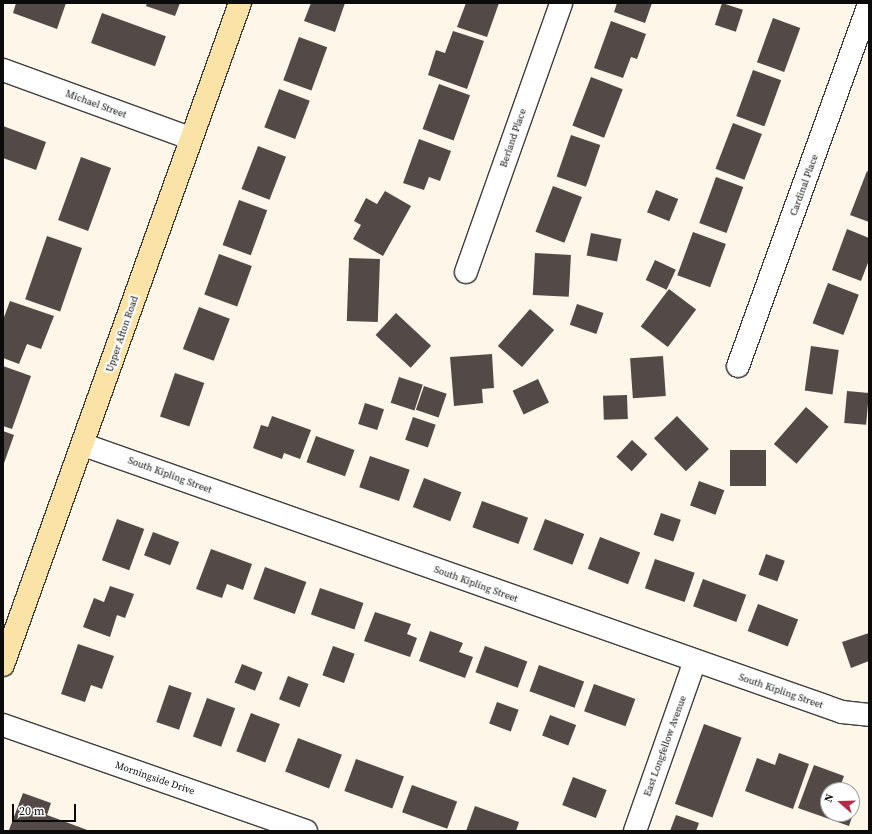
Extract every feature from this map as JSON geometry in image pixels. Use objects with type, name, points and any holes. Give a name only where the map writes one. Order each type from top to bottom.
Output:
[{"type":"street","name":"Upper Afton Road","points":[[3,665],[84,444],[190,138],[240,3]]},
{"type":"street","name":"Berland Place","points":[[466,272],[560,3]]},
{"type":"street","name":"Cardinal Place","points":[[738,366],[869,4]]},
{"type":"street","name":"Michael Street","points":[[3,70],[190,138]]},
{"type":"street","name":"South Kipling Street","points":[[84,444],[695,662],[842,712],[869,715]]},
{"type":"street","name":"East Longfellow Avenue","points":[[635,831],[695,662]]},
{"type":"street","name":"Morningside Drive","points":[[3,724],[306,831]]},
{"type":"building","points":[[16,3],[66,3],[57,29],[13,13]]},
{"type":"building","points":[[147,3],[180,3],[175,16],[146,6]]},
{"type":"building","points":[[311,3],[345,3],[335,32],[304,21]]},
{"type":"building","points":[[466,3],[499,3],[487,37],[457,27]]},
{"type":"building","points":[[617,3],[652,3],[645,23],[614,12]]},
{"type":"building","points":[[722,3],[743,10],[736,32],[715,25]]},
{"type":"building","points":[[102,13],[166,36],[155,66],[91,43]]},
{"type":"building","points":[[773,18],[800,28],[784,72],[757,62]]},
{"type":"building","points":[[611,21],[646,34],[637,59],[631,57],[623,78],[594,68]]},
{"type":"building","points":[[453,31],[484,41],[467,89],[428,75],[436,50],[445,53]]},
{"type":"building","points":[[299,37],[327,47],[311,90],[283,80]]},
{"type":"building","points":[[753,70],[781,80],[764,126],[736,116]]},
{"type":"building","points":[[591,77],[623,89],[604,138],[572,126]]},
{"type":"building","points":[[439,84],[470,95],[454,140],[423,129]]},
{"type":"building","points":[[279,89],[310,101],[295,139],[264,127]]},
{"type":"building","points":[[733,123],[762,134],[744,180],[715,169]]},
{"type":"building","points":[[3,126],[46,142],[36,170],[3,158]]},
{"type":"building","points":[[571,135],[600,145],[586,187],[557,177]]},
{"type":"building","points":[[419,139],[451,151],[440,181],[429,177],[424,190],[403,183]]},
{"type":"building","points":[[258,146],[286,157],[270,200],[242,189]]},
{"type":"building","points":[[81,157],[111,168],[88,231],[58,220]]},
{"type":"building","points":[[867,171],[869,172],[869,222],[850,215]]},
{"type":"building","points":[[716,177],[743,187],[726,233],[699,223]]},
{"type":"building","points":[[553,186],[582,197],[564,243],[535,232]]},
{"type":"building","points":[[656,190],[678,199],[669,221],[647,212]]},
{"type":"building","points":[[385,191],[411,206],[383,256],[353,239],[361,225],[354,221],[366,198],[377,204]]},
{"type":"building","points":[[239,200],[267,210],[251,255],[223,245]]},
{"type":"building","points":[[847,229],[869,238],[869,260],[861,281],[832,270]]},
{"type":"building","points":[[693,232],[726,244],[710,287],[677,275]]},
{"type":"building","points":[[591,233],[621,239],[617,261],[587,256]]},
{"type":"building","points":[[47,236],[82,248],[60,311],[25,299]]},
{"type":"building","points":[[535,253],[571,255],[569,297],[533,295]]},
{"type":"building","points":[[219,254],[252,266],[237,306],[204,294]]},
{"type":"building","points":[[349,258],[380,259],[378,322],[347,321]]},
{"type":"building","points":[[655,260],[676,270],[667,290],[646,280]]},
{"type":"building","points":[[828,283],[859,295],[843,335],[813,323]]},
{"type":"building","points":[[669,289],[696,309],[668,347],[641,327]]},
{"type":"building","points":[[10,301],[54,316],[41,349],[27,344],[19,364],[3,358],[3,320]]},
{"type":"building","points":[[577,304],[603,313],[596,334],[570,325]]},
{"type":"building","points":[[199,307],[230,319],[214,361],[183,349]]},
{"type":"building","points":[[530,309],[554,330],[522,367],[498,346]]},
{"type":"building","points":[[396,313],[431,346],[411,368],[376,335]]},
{"type":"building","points":[[811,346],[839,350],[832,394],[805,391]]},
{"type":"building","points":[[492,354],[494,388],[482,389],[483,403],[454,406],[450,357]]},
{"type":"building","points":[[663,356],[666,396],[633,398],[630,358]]},
{"type":"building","points":[[3,366],[31,376],[12,429],[3,426]]},
{"type":"building","points":[[175,373],[204,383],[189,427],[160,416]]},
{"type":"building","points":[[399,377],[423,385],[414,410],[391,403]]},
{"type":"building","points":[[538,379],[549,403],[524,414],[513,391]]},
{"type":"building","points":[[424,386],[447,394],[439,417],[416,410]]},
{"type":"building","points":[[847,391],[869,393],[866,425],[844,423]]},
{"type":"building","points":[[627,395],[628,419],[604,420],[603,396]]},
{"type":"building","points":[[365,403],[384,409],[377,430],[358,424]]},
{"type":"building","points":[[806,407],[829,427],[796,464],[774,444]]},
{"type":"building","points":[[272,416],[311,430],[300,459],[284,453],[282,459],[253,448],[261,425],[268,427]]},
{"type":"building","points":[[677,416],[709,449],[686,471],[654,438]]},
{"type":"building","points":[[413,417],[436,425],[428,448],[405,440]]},
{"type":"building","points":[[3,431],[14,435],[3,466]]},
{"type":"building","points":[[316,436],[355,450],[345,476],[306,462]]},
{"type":"building","points":[[632,440],[647,454],[632,471],[616,457]]},
{"type":"building","points":[[730,450],[766,450],[766,486],[730,486]]},
{"type":"building","points":[[370,456],[410,470],[399,501],[359,487]]},
{"type":"building","points":[[424,478],[461,492],[450,521],[413,507]]},
{"type":"building","points":[[699,481],[724,490],[715,515],[690,505]]},
{"type":"building","points":[[482,501],[528,518],[518,544],[472,527]]},
{"type":"building","points":[[661,513],[681,520],[673,542],[654,535]]},
{"type":"building","points":[[117,519],[144,529],[129,570],[102,560]]},
{"type":"building","points":[[545,519],[584,534],[572,565],[533,550]]},
{"type":"building","points":[[153,532],[179,542],[170,565],[144,555]]},
{"type":"building","points":[[600,537],[640,552],[628,584],[588,569]]},
{"type":"building","points":[[211,549],[252,564],[243,590],[227,584],[222,598],[196,589]]},
{"type":"building","points":[[766,554],[785,561],[777,582],[758,575]]},
{"type":"building","points":[[655,559],[695,573],[685,602],[645,588]]},
{"type":"building","points":[[265,567],[306,582],[295,614],[253,599]]},
{"type":"building","points":[[703,579],[746,595],[736,622],[693,606]]},
{"type":"building","points":[[110,586],[134,594],[125,618],[117,615],[110,637],[83,627],[94,598],[104,602]]},
{"type":"building","points":[[320,588],[363,603],[354,629],[311,614]]},
{"type":"building","points":[[758,604],[798,619],[788,646],[748,631]]},
{"type":"building","points":[[375,612],[411,624],[407,634],[417,638],[410,657],[364,641]]},
{"type":"building","points":[[430,631],[463,643],[459,652],[473,657],[465,678],[419,661]]},
{"type":"building","points":[[869,633],[869,661],[851,668],[842,642]]},
{"type":"building","points":[[78,644],[114,656],[102,689],[91,685],[85,702],[61,694]]},
{"type":"building","points":[[333,646],[355,654],[344,683],[322,675]]},
{"type":"building","points":[[485,646],[527,661],[518,688],[475,672]]},
{"type":"building","points":[[242,664],[262,672],[255,691],[235,683]]},
{"type":"building","points":[[539,665],[584,681],[575,708],[529,691]]},
{"type":"building","points":[[288,676],[309,684],[300,707],[279,699]]},
{"type":"building","points":[[594,684],[635,699],[625,726],[584,711]]},
{"type":"building","points":[[169,685],[192,693],[179,730],[156,722]]},
{"type":"building","points":[[207,698],[235,708],[221,747],[193,737]]},
{"type":"building","points":[[497,702],[519,710],[511,731],[489,724]]},
{"type":"building","points":[[251,713],[280,724],[265,762],[236,751]]},
{"type":"building","points":[[550,715],[576,725],[568,746],[542,736]]},
{"type":"building","points":[[704,724],[742,738],[713,818],[675,804]]},
{"type":"building","points":[[298,738],[342,755],[329,788],[285,772]]},
{"type":"building","points":[[779,753],[809,764],[793,809],[745,791],[757,758],[775,765]]},
{"type":"building","points":[[356,759],[404,776],[392,808],[344,791]]},
{"type":"building","points":[[814,765],[844,776],[842,782],[820,782],[820,816],[798,808]]},
{"type":"building","points":[[573,777],[607,790],[596,818],[562,805]]},
{"type":"building","points":[[412,785],[457,801],[447,829],[402,812]]},
{"type":"building","points":[[23,793],[51,803],[47,815],[90,831],[9,830]]},
{"type":"building","points":[[475,806],[519,822],[516,831],[466,831]]},
{"type":"building","points":[[676,815],[699,823],[696,831],[670,831]]},
{"type":"building","points":[[838,822],[850,822],[849,826]]}]
